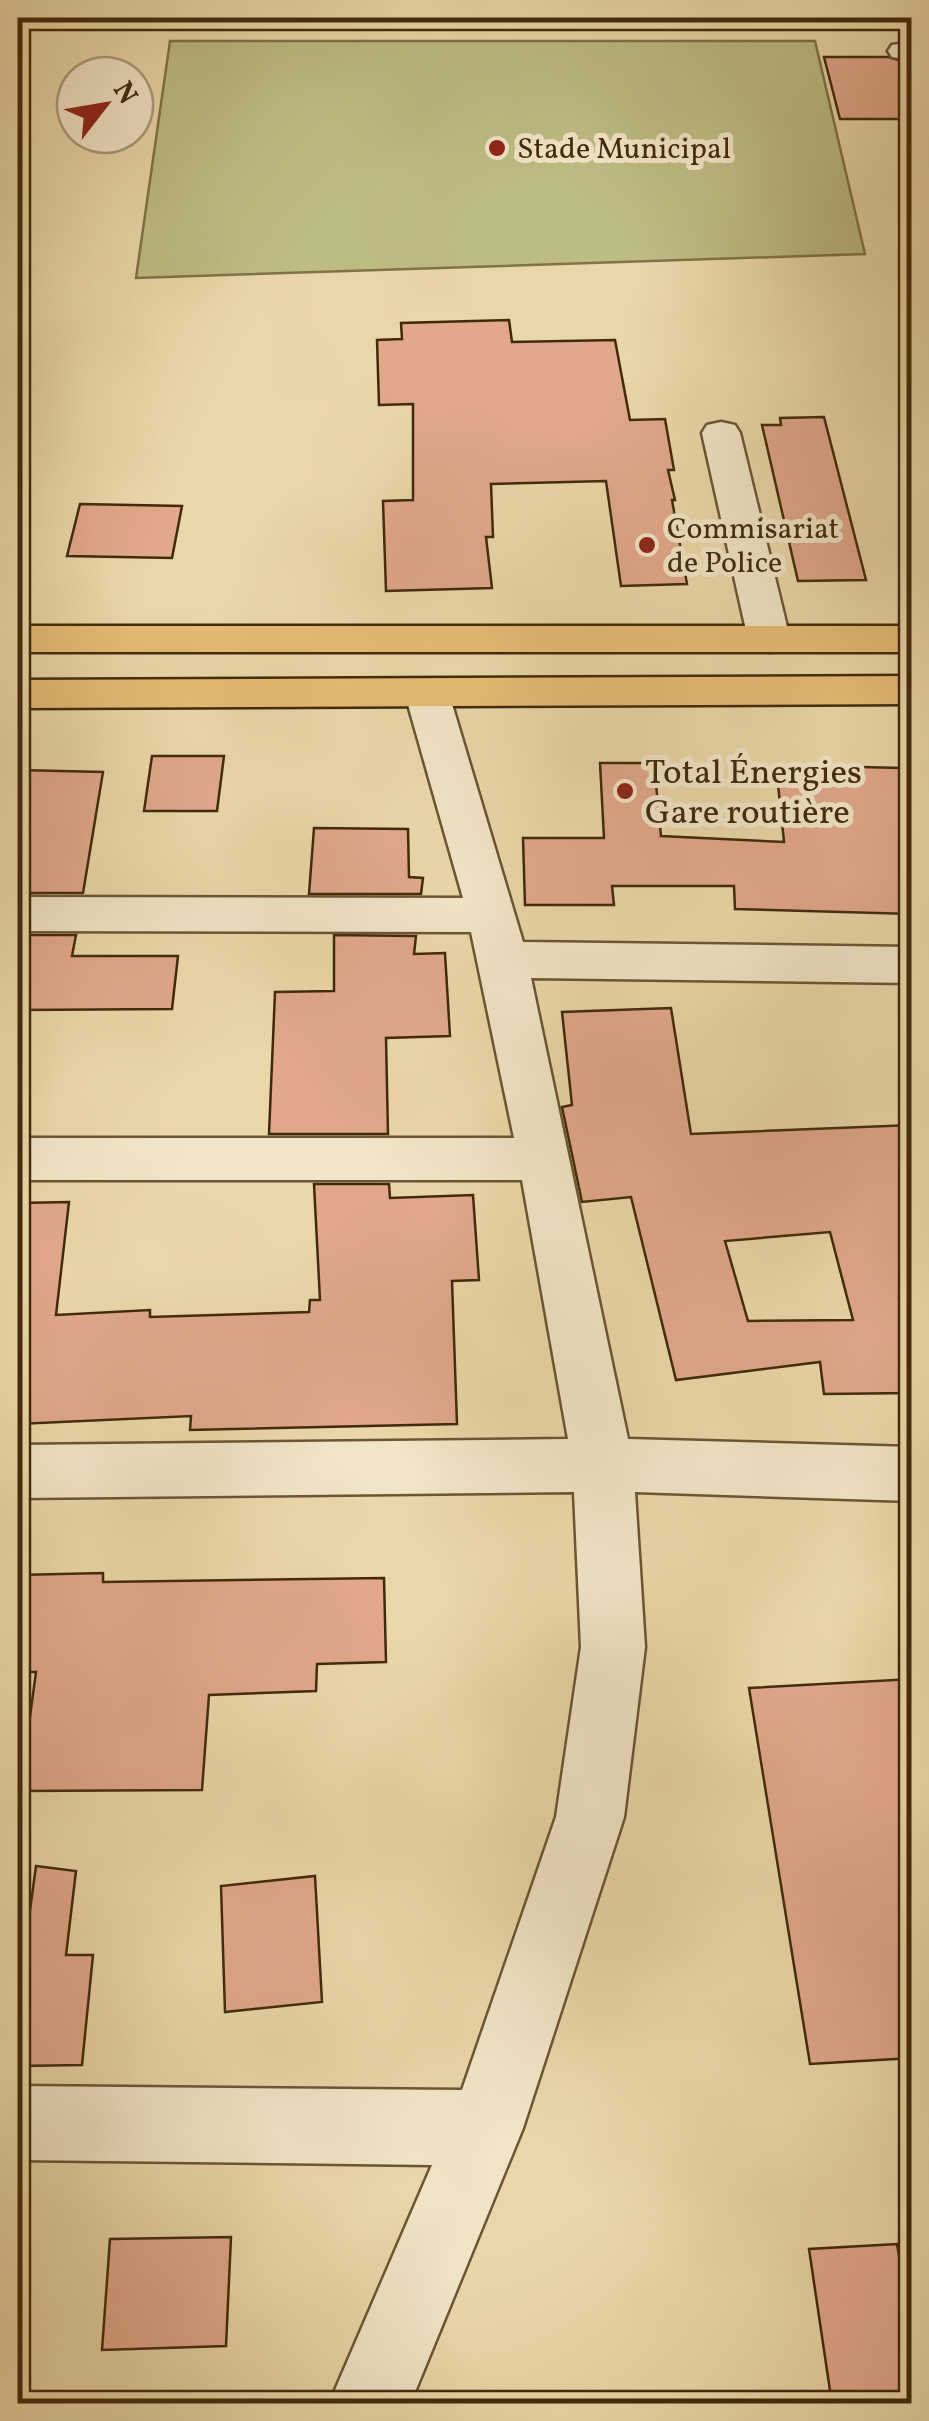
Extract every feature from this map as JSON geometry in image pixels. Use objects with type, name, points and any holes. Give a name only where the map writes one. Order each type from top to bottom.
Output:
[{"type":"highway","points":[[18,639],[912,639]]},
{"type":"highway","points":[[608,639],[616,692]]},
{"type":"highway","points":[[18,694],[912,690]]},
{"type":"street","points":[[722,434],[769,639]]},
{"type":"street","points":[[369,2404],[486,2128],[590,1817],[613,1648],[602,1465],[545,1159],[497,938],[427,694]]},
{"type":"street","points":[[18,914],[497,938],[912,965]]},
{"type":"street","points":[[18,1160],[545,1159]]},
{"type":"street","points":[[18,1471],[602,1465],[912,1474]]},
{"type":"street","points":[[18,2122],[486,2128]]},
{"type":"shaded area","name":"Stade Municipal","points":[[170,41],[815,41],[865,254],[136,278]]},
{"type":"building","points":[[824,57],[888,57],[912,64],[912,119],[840,119]]},
{"type":"building","points":[[509,320],[512,342],[615,340],[630,420],[665,419],[674,470],[668,470],[672,500],[687,584],[621,586],[606,481],[491,484],[493,537],[486,537],[492,588],[386,591],[383,501],[413,500],[413,404],[379,405],[377,340],[402,339],[401,323]]},
{"type":"building","points":[[824,417],[866,580],[798,581],[762,425],[781,425],[780,418]]},
{"type":"building","points":[[80,504],[182,506],[172,558],[67,556]]},
{"type":"building","points":[[152,756],[224,756],[217,811],[144,811]]},
{"type":"building","points":[[600,763],[654,763],[661,836],[784,842],[776,765],[902,768],[912,823],[912,914],[735,909],[734,886],[612,886],[614,905],[525,905],[523,838],[604,838]]},
{"type":"building","points":[[18,770],[103,772],[83,893],[18,893]]},
{"type":"building","points":[[314,828],[408,829],[409,877],[423,878],[421,894],[309,894]]},
{"type":"building","points":[[18,935],[76,935],[72,956],[178,956],[172,1009],[18,1010]]},
{"type":"building","points":[[334,935],[416,936],[414,954],[445,953],[450,1036],[386,1038],[388,1134],[269,1134],[275,992],[334,991]]},
{"type":"building","points":[[671,1008],[691,1134],[912,1125],[912,1297],[899,1298],[903,1319],[912,1319],[912,1393],[824,1394],[820,1362],[676,1380],[631,1197],[582,1202],[562,1107],[572,1105],[562,1012]],"holes":[[[830,1232],[853,1320],[748,1321],[725,1241]]]},
{"type":"building","points":[[314,1184],[389,1184],[390,1198],[473,1195],[479,1280],[452,1281],[457,1424],[190,1430],[191,1416],[18,1424],[18,1203],[69,1202],[56,1315],[150,1310],[150,1317],[309,1312],[310,1300],[320,1300]]},
{"type":"building","points":[[103,1573],[103,1582],[384,1578],[386,1662],[317,1664],[316,1691],[209,1695],[202,1790],[20,1791],[36,1672],[18,1672],[18,1575]]},
{"type":"building","points":[[912,1679],[912,2058],[810,2064],[749,1688]]},
{"type":"building","points":[[36,1866],[76,1871],[66,1955],[93,1955],[82,2065],[18,2066],[18,1955],[24,1955]]},
{"type":"building","points":[[315,1876],[322,2002],[225,2012],[221,1886]]},
{"type":"building","points":[[231,2237],[226,2346],[102,2350],[110,2239]]},
{"type":"building","points":[[897,2244],[912,2329],[912,2404],[832,2404],[809,2249]]},
{"type":"place","name":"Stade Municipal","points":[[497,148]]},
{"type":"place","name":"Commisariat de Police","points":[[647,545]]},
{"type":"place","name":"Total Énergies Gare routière","points":[[625,791]]}]
